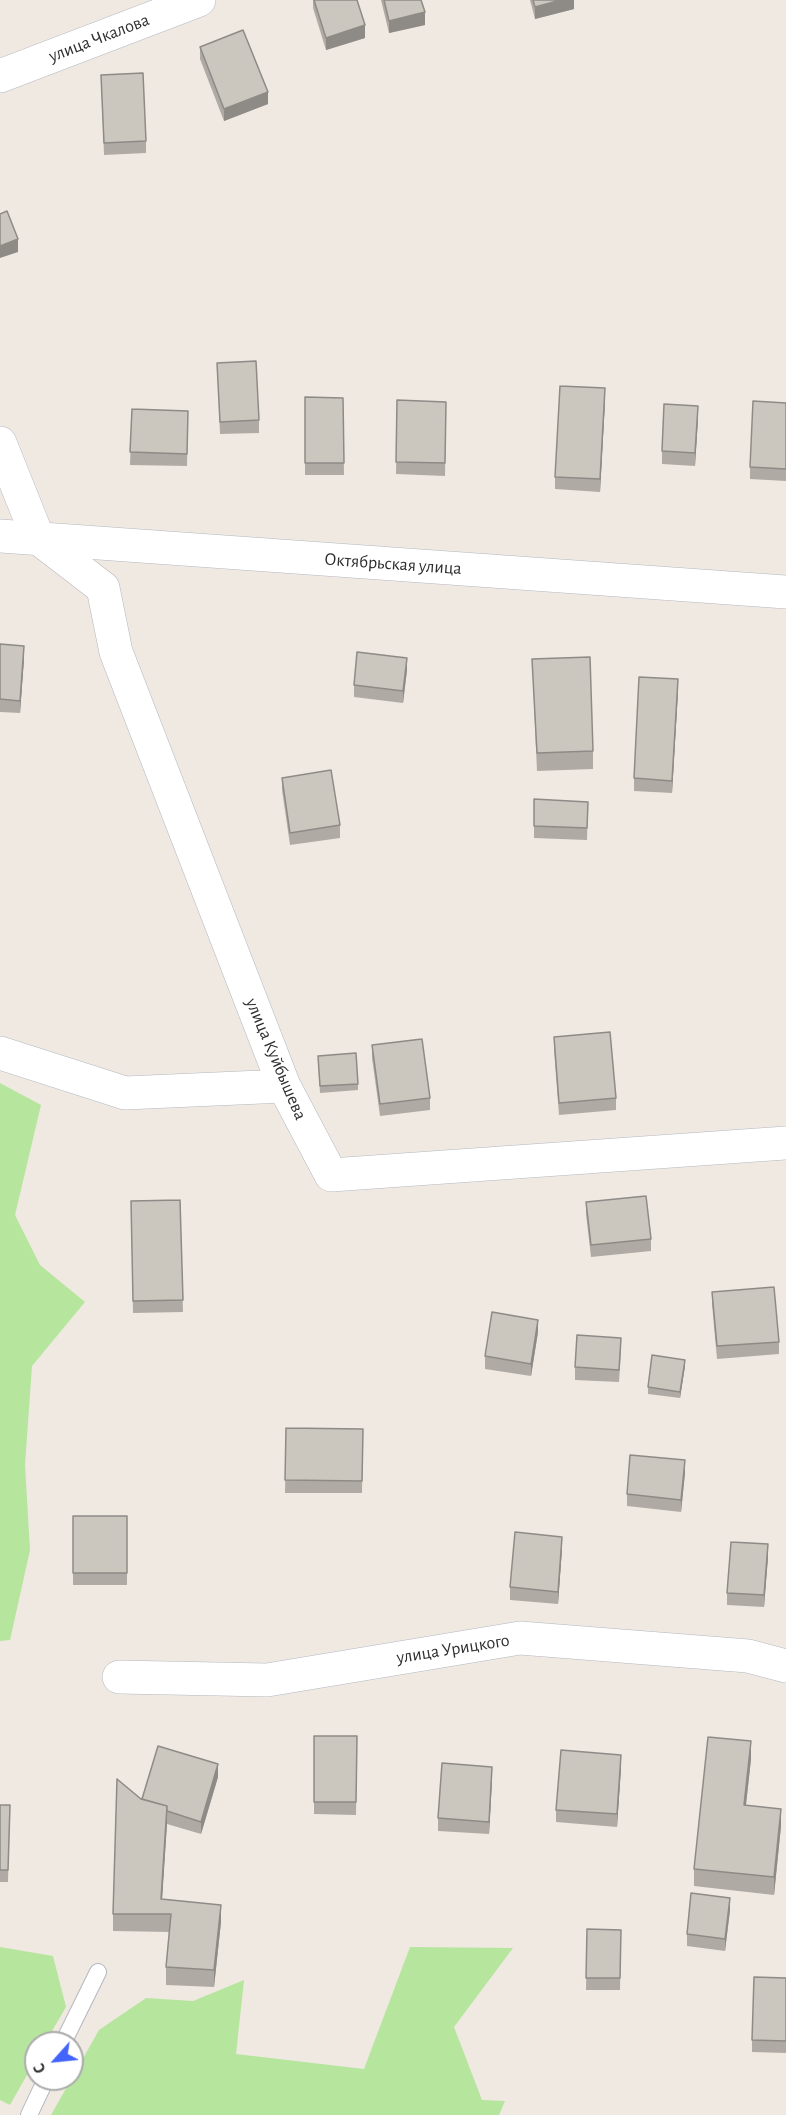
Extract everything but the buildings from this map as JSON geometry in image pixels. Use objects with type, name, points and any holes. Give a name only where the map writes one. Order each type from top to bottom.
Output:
[{"type":"street","name":"улица Чкалова","points":[[0,76],[199,0]]},
{"type":"street","points":[[0,443],[38,538]]},
{"type":"street","name":"Октябрьская улица","points":[[0,536],[786,592]]},
{"type":"street","name":"улица Куйбышева","points":[[38,538],[103,588],[116,652],[284,1086],[331,1175],[786,1143]]},
{"type":"street","points":[[0,1053],[125,1093],[284,1086]]},
{"type":"street","name":"улица Урицкого","points":[[119,1677],[267,1680],[520,1638],[748,1656],[786,1666]]},
{"type":"lane","points":[[69,2031],[98,1972]]},
{"type":"lane","points":[[29,2115],[40,2091]]},
{"type":"green space","points":[[0,1083],[41,1105],[15,1215],[40,1265],[85,1302],[32,1366],[25,1465],[30,1550],[10,1640],[0,1641]]},
{"type":"green space","points":[[0,1947],[53,1956],[66,2007],[52,2031],[24,2031],[24,2080],[10,2105],[0,2100]]},
{"type":"green space","points":[[410,1947],[513,1948],[454,2027],[482,2100],[505,2101],[499,2115],[51,2115],[65,2091],[84,2091],[84,2057],[99,2030],[146,1998],[193,2001],[244,1980],[236,2054],[364,2069]]}]
